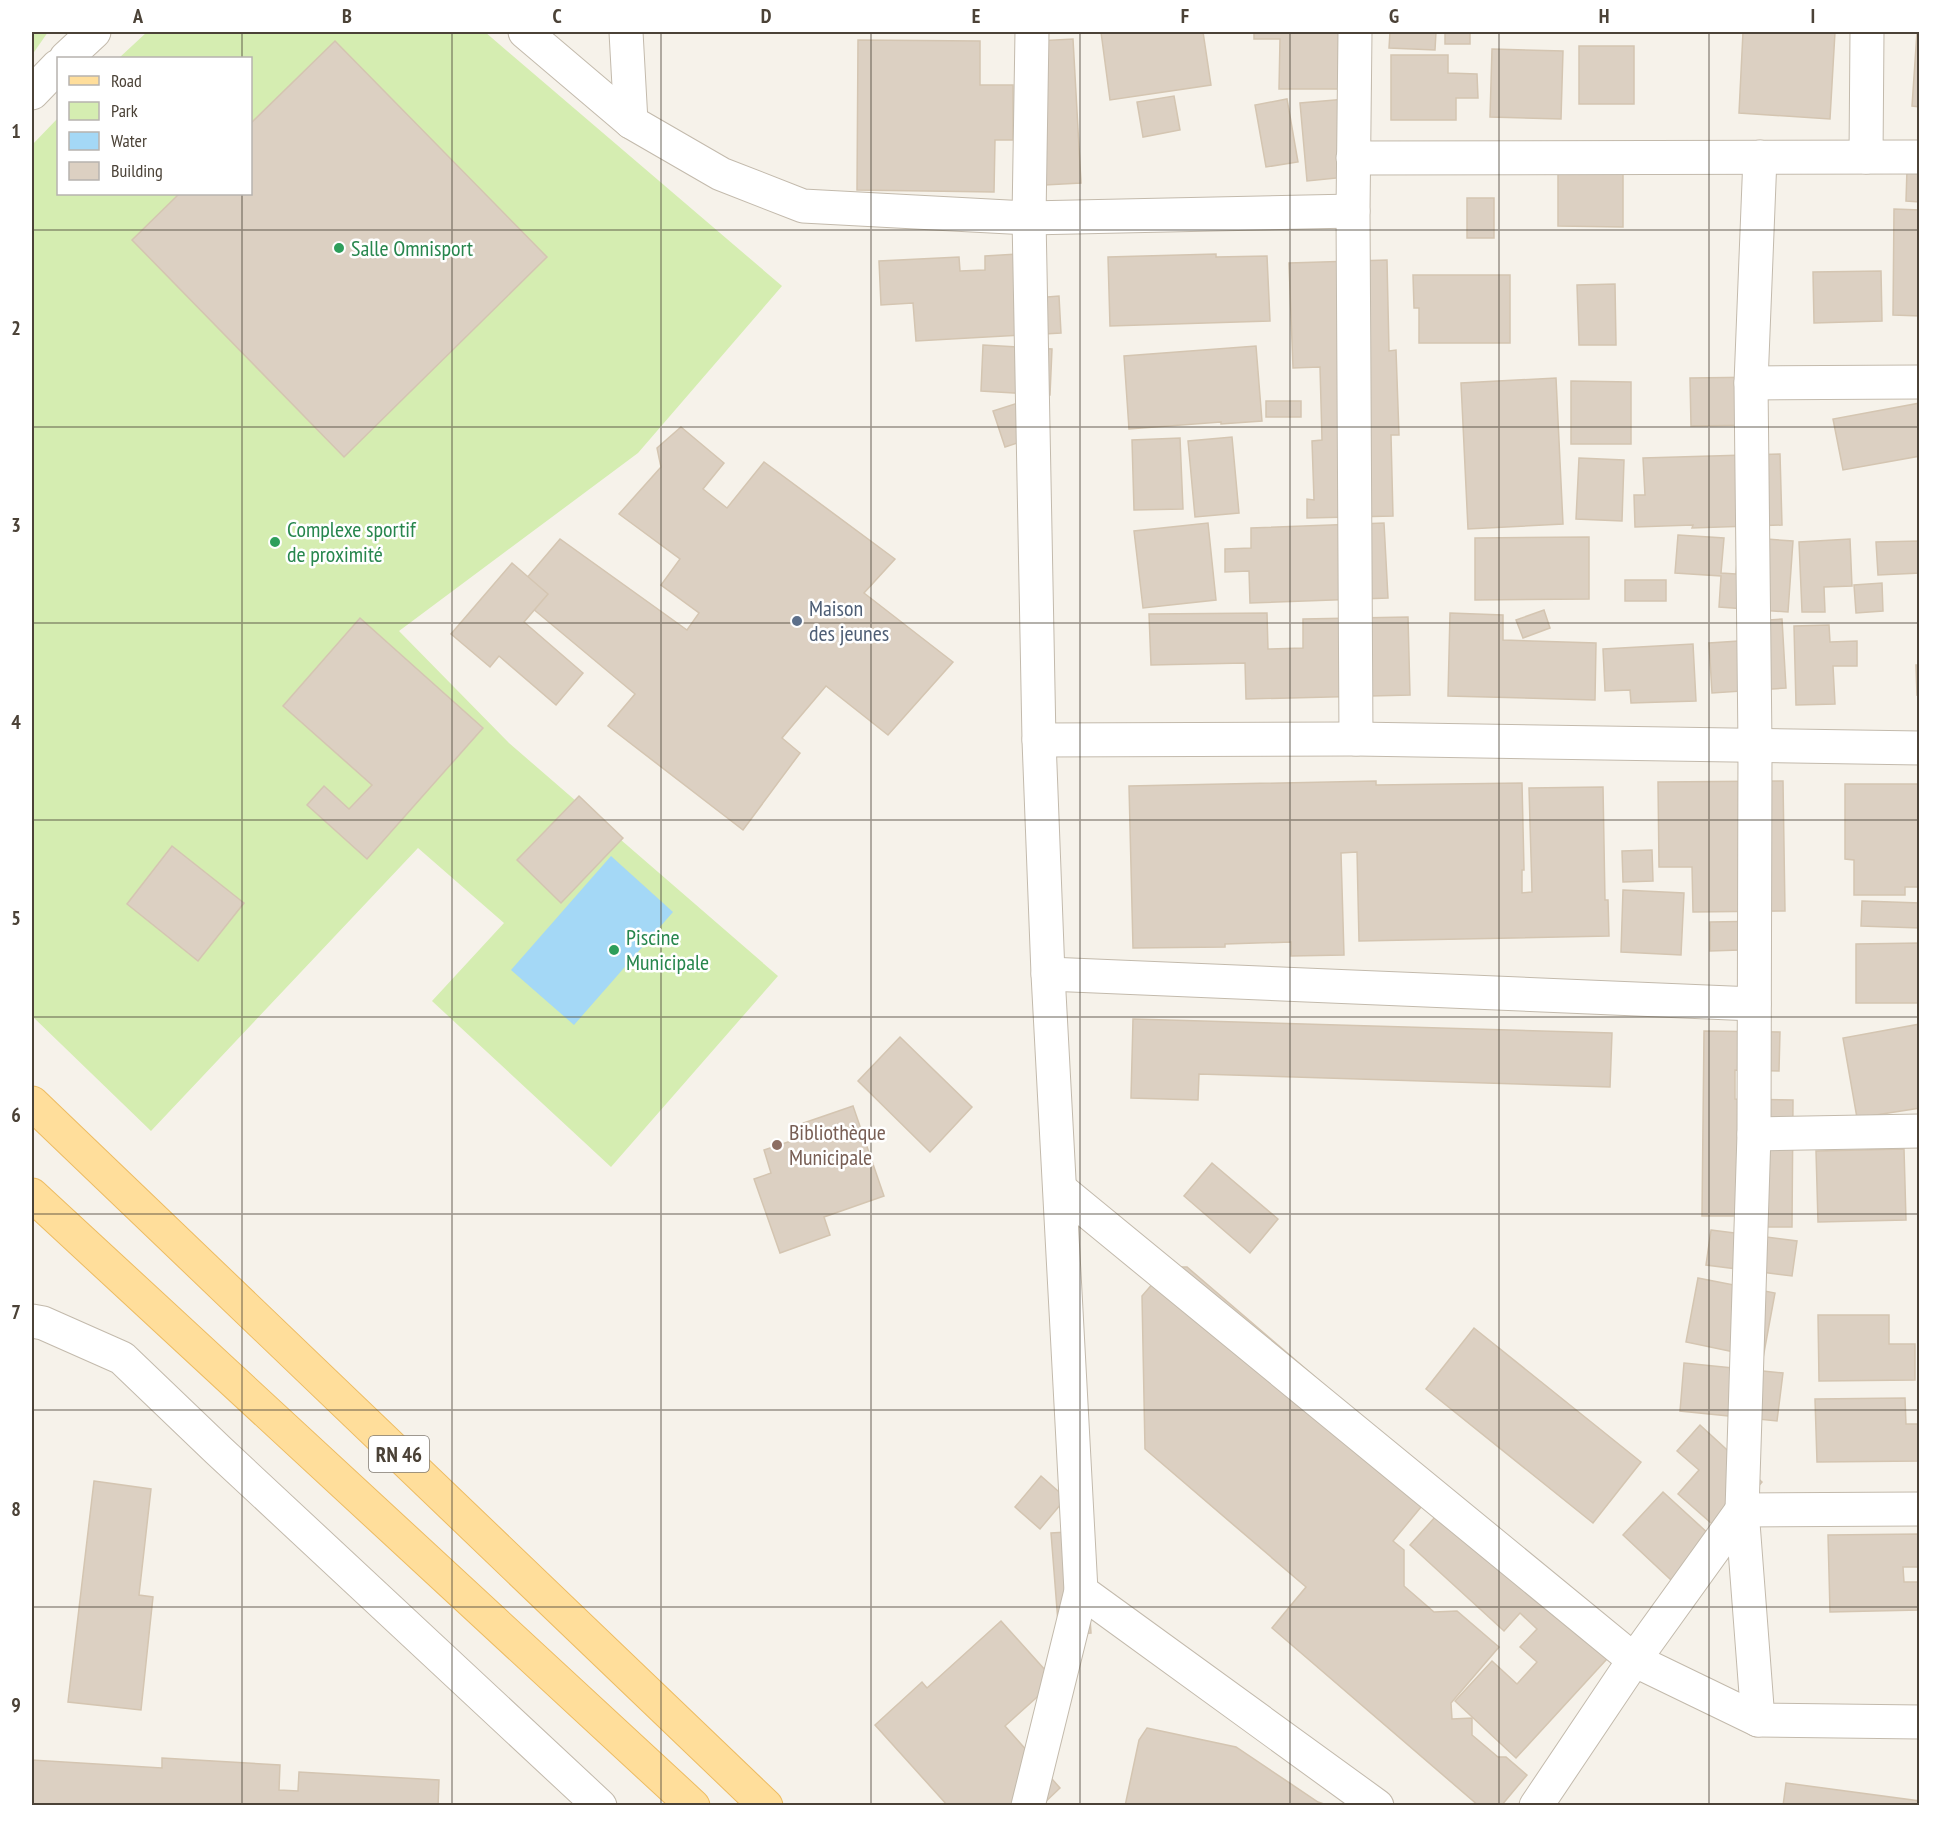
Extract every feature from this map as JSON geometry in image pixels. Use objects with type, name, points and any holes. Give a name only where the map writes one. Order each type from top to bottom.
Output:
[{"type":"main road","name":"RN 46","points":[[32,1103],[766,1806]]},
{"type":"main road","name":"RN 46","points":[[32,1195],[693,1806]]},
{"type":"street","points":[[67,57],[94,32]]},
{"type":"street","points":[[525,32],[631,122],[721,174],[803,207],[1029,218],[1353,211]]},
{"type":"street","points":[[626,32],[631,122]]},
{"type":"street","points":[[1028,1806],[1081,1591],[1048,974],[1039,740],[1029,218],[1032,32]]},
{"type":"street","points":[[1355,32],[1353,211],[1356,739]]},
{"type":"street","points":[[1866,157],[1867,32]]},
{"type":"street","points":[[32,93],[57,67]]},
{"type":"street","points":[[1758,1720],[1742,1510],[1754,1134],[1755,746],[1751,383],[1760,157]]},
{"type":"street","points":[[1353,158],[1920,157]]},
{"type":"street","points":[[1751,383],[1920,382]]},
{"type":"street","points":[[1039,740],[1356,739],[1920,748]]},
{"type":"street","points":[[1048,974],[1754,1004]]},
{"type":"street","points":[[1754,1134],[1920,1131]]},
{"type":"street","points":[[1060,1190],[1634,1660],[1758,1720],[1920,1722]]},
{"type":"street","points":[[32,1321],[43,1323],[122,1358],[600,1806]]},
{"type":"street","points":[[1742,1510],[1920,1509]]},
{"type":"street","points":[[1536,1806],[1634,1660],[1742,1510]]},
{"type":"street","points":[[1081,1591],[1377,1806]]},
{"type":"green space","points":[[32,32],[48,32],[32,55]]},
{"type":"green space","name":"Complexe sportif de proximité","points":[[147,32],[485,32],[782,286],[638,453],[399,631],[509,743],[778,976],[611,1167],[432,1001],[504,923],[418,848],[151,1131],[32,1016],[32,145],[57,119],[57,195],[252,195],[252,57],[120,57]]},
{"type":"water","points":[[611,856],[673,912],[574,1025],[511,970]]},
{"type":"building","points":[[1101,32],[1203,32],[1211,85],[1110,100]]},
{"type":"building","points":[[1254,32],[1371,32],[1371,89],[1279,89],[1280,39],[1254,39]]},
{"type":"building","points":[[1390,32],[1436,32],[1435,50],[1389,48]]},
{"type":"building","points":[[1445,32],[1470,32],[1470,44],[1445,44]]},
{"type":"building","points":[[1743,32],[1835,32],[1830,119],[1739,113]]},
{"type":"building","points":[[1917,32],[1920,32],[1920,107],[1912,106]]},
{"type":"building","points":[[1073,39],[1081,183],[1026,186],[1019,42]]},
{"type":"building","points":[[858,40],[980,41],[980,85],[1013,85],[1013,140],[995,140],[994,192],[857,190]]},
{"type":"building","name":"Salle Omnisport","points":[[335,41],[547,257],[344,457],[132,240],[178,195],[252,195],[252,122]]},
{"type":"building","points":[[1579,46],[1634,46],[1634,104],[1579,104]]},
{"type":"building","points":[[1492,49],[1563,51],[1561,119],[1490,117]]},
{"type":"building","points":[[1391,55],[1448,55],[1448,73],[1477,74],[1478,98],[1456,98],[1456,120],[1391,120]]},
{"type":"building","points":[[1174,96],[1180,130],[1143,137],[1137,102]]},
{"type":"building","points":[[1358,98],[1366,175],[1307,181],[1300,103]]},
{"type":"building","points":[[1287,99],[1298,162],[1266,167],[1255,105]]},
{"type":"building","points":[[1907,169],[1920,169],[1920,202],[1906,201]]},
{"type":"building","points":[[1558,172],[1623,172],[1623,227],[1558,226]]},
{"type":"building","points":[[1467,198],[1494,198],[1494,238],[1467,238]]},
{"type":"building","points":[[1894,209],[1920,210],[1920,316],[1893,315]]},
{"type":"building","points":[[1018,254],[1047,297],[1059,296],[1061,333],[916,341],[913,303],[881,305],[879,261],[959,257],[960,271],[985,270],[985,256]]},
{"type":"building","points":[[1216,254],[1216,257],[1267,256],[1270,321],[1110,326],[1108,257]]},
{"type":"building","points":[[1387,260],[1389,351],[1396,350],[1399,435],[1391,435],[1393,516],[1307,518],[1307,499],[1314,500],[1312,441],[1322,440],[1320,367],[1293,368],[1289,263]]},
{"type":"building","points":[[1881,271],[1882,321],[1814,323],[1813,272]]},
{"type":"building","points":[[1413,275],[1510,275],[1510,343],[1419,343],[1419,308],[1414,308]]},
{"type":"building","points":[[1615,284],[1616,345],[1579,345],[1577,285]]},
{"type":"building","points":[[983,345],[1052,349],[1050,395],[981,391]]},
{"type":"building","points":[[1256,346],[1262,421],[1129,429],[1124,356]]},
{"type":"building","points":[[1765,377],[1765,425],[1691,426],[1690,378]]},
{"type":"building","points":[[1556,378],[1563,524],[1468,529],[1461,383]]},
{"type":"building","points":[[1571,381],[1631,382],[1631,444],[1571,444]]},
{"type":"building","points":[[1266,401],[1301,401],[1301,417],[1266,417]]},
{"type":"building","points":[[1021,402],[1033,438],[1005,447],[993,411]]},
{"type":"building","points":[[1920,403],[1920,456],[1843,470],[1833,419]]},
{"type":"building","name":"Maison des jeunes","points":[[681,427],[724,463],[703,489],[727,508],[764,462],[895,559],[864,593],[953,662],[888,735],[826,686],[782,738],[800,753],[743,830],[608,726],[635,694],[514,593],[560,539],[687,630],[699,613],[661,585],[680,559],[619,514],[661,467],[657,448]]},
{"type":"building","points":[[1232,437],[1239,513],[1195,517],[1188,441]]},
{"type":"building","points":[[1180,438],[1183,509],[1134,510],[1132,440]]},
{"type":"building","points":[[1780,454],[1782,525],[1635,527],[1634,495],[1645,495],[1643,458]]},
{"type":"building","points":[[1579,458],[1624,460],[1622,521],[1576,519]]},
{"type":"building","points":[[1208,523],[1216,600],[1143,608],[1134,531]]},
{"type":"building","points":[[1384,523],[1388,598],[1250,603],[1249,571],[1225,572],[1225,549],[1251,548],[1251,528]]},
{"type":"building","points":[[1678,535],[1724,538],[1721,573],[1736,574],[1739,537],[1793,541],[1788,612],[1719,607],[1721,576],[1675,573]]},
{"type":"building","points":[[1589,537],[1589,599],[1475,600],[1475,538]]},
{"type":"building","points":[[1850,539],[1852,586],[1824,587],[1825,612],[1802,612],[1799,542]]},
{"type":"building","points":[[1920,541],[1920,573],[1878,575],[1876,542]]},
{"type":"building","points":[[512,563],[548,594],[524,622],[583,673],[556,705],[499,656],[490,667],[451,634]]},
{"type":"building","points":[[1625,580],[1666,580],[1666,601],[1625,601]]},
{"type":"building","points":[[1882,583],[1883,611],[1856,613],[1854,585]]},
{"type":"building","points":[[1544,610],[1550,628],[1523,638],[1516,620]]},
{"type":"building","points":[[1267,613],[1268,649],[1303,648],[1303,619],[1408,617],[1410,695],[1246,699],[1245,663],[1151,665],[1149,614]]},
{"type":"building","points":[[1450,613],[1503,615],[1503,640],[1596,643],[1595,700],[1448,696]]},
{"type":"building","points":[[360,618],[483,728],[367,859],[307,805],[324,786],[349,809],[372,785],[283,706]]},
{"type":"building","points":[[1782,619],[1786,688],[1712,693],[1709,643],[1754,640],[1753,621]]},
{"type":"building","points":[[1829,625],[1830,642],[1857,641],[1857,666],[1833,666],[1835,704],[1796,705],[1794,626]]},
{"type":"building","points":[[1693,644],[1696,701],[1631,703],[1630,690],[1605,691],[1603,649]]},
{"type":"building","points":[[1916,665],[1920,665],[1920,694],[1917,695]]},
{"type":"building","points":[[1376,781],[1376,785],[1522,783],[1524,870],[1522,870],[1522,893],[1532,892],[1529,788],[1603,787],[1605,900],[1608,900],[1609,936],[1359,941],[1357,852],[1341,853],[1344,955],[1291,956],[1291,942],[1225,944],[1225,947],[1133,948],[1129,786]]},
{"type":"building","points":[[1783,781],[1785,911],[1693,912],[1692,867],[1659,867],[1658,782]]},
{"type":"building","points":[[1845,784],[1920,784],[1920,887],[1905,887],[1905,895],[1854,895],[1854,860],[1845,859]]},
{"type":"building","points":[[579,796],[623,838],[561,903],[517,860]]},
{"type":"building","points":[[172,846],[244,903],[198,961],[127,904]]},
{"type":"building","points":[[1652,850],[1653,881],[1623,882],[1622,851]]},
{"type":"building","points":[[1623,890],[1684,893],[1681,955],[1621,952]]},
{"type":"building","points":[[1862,901],[1920,903],[1920,928],[1861,926]]},
{"type":"building","points":[[1770,921],[1771,949],[1710,951],[1710,922]]},
{"type":"building","points":[[1920,943],[1920,1003],[1856,1003],[1856,944]]},
{"type":"building","points":[[1133,1019],[1612,1033],[1610,1087],[1199,1074],[1198,1100],[1131,1098]]},
{"type":"building","points":[[1920,1024],[1920,1108],[1857,1118],[1843,1038]]},
{"type":"building","points":[[1704,1031],[1780,1032],[1779,1071],[1735,1070],[1735,1099],[1793,1100],[1792,1227],[1766,1227],[1766,1216],[1702,1216]]},
{"type":"building","points":[[900,1037],[972,1107],[930,1152],[858,1081]]},
{"type":"building","points":[[853,1106],[884,1196],[824,1217],[830,1235],[780,1253],[754,1179],[771,1173],[764,1150],[797,1139],[792,1127]]},
{"type":"building","points":[[1904,1149],[1906,1220],[1818,1222],[1816,1151]]},
{"type":"building","points":[[1212,1163],[1278,1219],[1250,1253],[1184,1196]]},
{"type":"building","points":[[1711,1230],[1797,1241],[1792,1276],[1706,1265]]},
{"type":"building","points":[[1167,1267],[1187,1267],[1440,1484],[1393,1541],[1404,1550],[1404,1586],[1434,1612],[1457,1611],[1499,1647],[1451,1703],[1452,1719],[1472,1718],[1472,1735],[1498,1757],[1506,1757],[1527,1775],[1501,1806],[1479,1806],[1272,1628],[1306,1587],[1145,1449],[1142,1296]]},
{"type":"building","points":[[1698,1278],[1775,1293],[1763,1358],[1686,1342]]},
{"type":"building","points":[[1818,1315],[1889,1315],[1889,1344],[1915,1344],[1915,1380],[1819,1381]]},
{"type":"building","points":[[1474,1328],[1641,1462],[1593,1523],[1426,1389]]},
{"type":"building","points":[[1684,1363],[1783,1373],[1777,1421],[1680,1411]]},
{"type":"building","points":[[1905,1398],[1906,1424],[1920,1424],[1920,1461],[1817,1462],[1815,1399]]},
{"type":"building","points":[[1700,1425],[1762,1482],[1719,1530],[1678,1494],[1699,1470],[1677,1451]]},
{"type":"building","points":[[1041,1476],[1066,1498],[1040,1529],[1015,1507]]},
{"type":"building","points":[[94,1481],[151,1489],[139,1595],[153,1597],[141,1710],[68,1702]]},
{"type":"building","points":[[1663,1492],[1711,1536],[1671,1580],[1623,1535]]},
{"type":"building","points":[[1453,1497],[1617,1648],[1516,1758],[1455,1701],[1492,1661],[1517,1684],[1537,1662],[1520,1647],[1537,1629],[1520,1613],[1504,1631],[1410,1545]]},
{"type":"building","points":[[1084,1531],[1091,1633],[1059,1635],[1051,1533]]},
{"type":"building","points":[[1920,1534],[1920,1567],[1903,1567],[1904,1582],[1920,1582],[1920,1610],[1830,1612],[1828,1535]]},
{"type":"building","points":[[1001,1621],[1055,1681],[1005,1726],[1060,1788],[1041,1806],[948,1806],[875,1725],[922,1682],[927,1688]]},
{"type":"building","points":[[1147,1728],[1236,1747],[1318,1802],[1330,1806],[1125,1806],[1139,1740]]},
{"type":"building","points":[[162,1758],[280,1765],[279,1790],[298,1791],[299,1772],[439,1780],[438,1806],[32,1806],[32,1760],[162,1768]]},
{"type":"building","points":[[1786,1783],[1920,1801],[1920,1806],[1783,1806]]},
{"type":"place","name":"Salle Omnisport","points":[[339,248]]},
{"type":"place","name":"Complexe sportif de proximité","points":[[275,542]]},
{"type":"place","name":"Maison des jeunes","points":[[797,621]]},
{"type":"place","name":"Piscine Municipale","points":[[614,950]]},
{"type":"place","name":"Bibliothèque Municipale","points":[[777,1145]]}]
